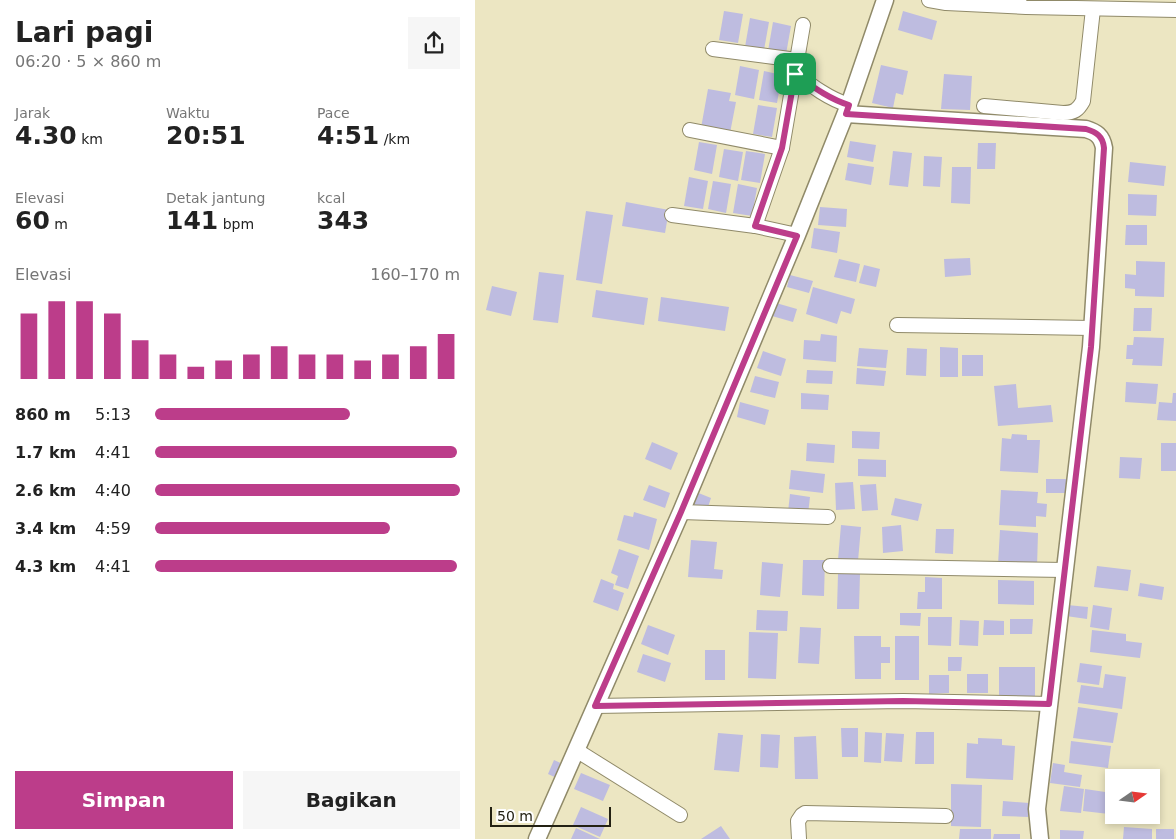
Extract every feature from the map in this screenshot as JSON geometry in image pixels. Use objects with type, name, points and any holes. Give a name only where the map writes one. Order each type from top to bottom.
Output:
[{"type":"street","points":[[537,839],[681,512],[789,234],[885,0]]},
{"type":"street","points":[[929,0],[945,3],[1026,7],[1176,10]]},
{"type":"street","points":[[985,106],[1063,113],[1072,113],[1079,108],[1083,101],[1093,9]]},
{"type":"street","points":[[755,226],[782,148],[803,25]]},
{"type":"street","points":[[713,49],[796,67],[817,89],[843,105],[1086,129],[1099,135],[1103,141],[1093,328],[1037,809],[1040,839]]},
{"type":"street","points":[[690,130],[782,148]]},
{"type":"street","points":[[672,215],[755,226],[789,234]]},
{"type":"street","points":[[897,325],[1093,328]]},
{"type":"street","points":[[681,512],[828,517]]},
{"type":"street","points":[[830,566],[1065,570]]},
{"type":"street","points":[[595,706],[903,701],[1049,704]]},
{"type":"street","points":[[576,750],[679,815]]},
{"type":"street","points":[[799,839],[798,821],[805,813],[946,816]]},
{"type":"building","points":[[724,11],[743,14],[738,43],[719,40]]},
{"type":"building","points":[[903,11],[937,21],[932,40],[898,30]]},
{"type":"building","points":[[750,18],[769,22],[764,50],[745,47]]},
{"type":"building","points":[[773,22],[791,26],[786,54],[768,51]]},
{"type":"building","points":[[881,65],[908,71],[903,95],[896,93],[893,108],[872,103]]},
{"type":"building","points":[[740,66],[759,70],[754,99],[735,95]]},
{"type":"building","points":[[764,71],[782,75],[777,103],[759,100]]},
{"type":"building","points":[[944,74],[972,76],[970,110],[941,109]]},
{"type":"building","points":[[708,89],[731,93],[729,101],[736,102],[730,133],[701,128]]},
{"type":"building","points":[[758,105],[777,108],[772,137],[753,134]]},
{"type":"building","points":[[850,141],[876,145],[873,162],[847,157]]},
{"type":"building","points":[[699,142],[717,145],[712,174],[694,170]]},
{"type":"building","points":[[978,143],[996,143],[995,169],[977,169]]},
{"type":"building","points":[[724,149],[743,152],[738,181],[719,177]]},
{"type":"building","points":[[746,151],[765,154],[760,183],[741,180]]},
{"type":"building","points":[[893,151],[912,153],[908,187],[889,185]]},
{"type":"building","points":[[924,156],[942,157],[940,187],[923,186]]},
{"type":"building","points":[[1130,162],[1166,166],[1164,186],[1128,182]]},
{"type":"building","points":[[848,163],[874,167],[871,185],[845,180]]},
{"type":"building","points":[[952,167],[971,167],[970,204],[951,203]]},
{"type":"building","points":[[689,177],[708,181],[703,209],[684,206]]},
{"type":"building","points":[[713,181],[731,184],[726,213],[708,209]]},
{"type":"building","points":[[738,184],[757,188],[752,216],[733,213]]},
{"type":"building","points":[[1128,194],[1157,195],[1156,216],[1128,215]]},
{"type":"building","points":[[626,202],[669,210],[665,233],[622,226]]},
{"type":"building","points":[[820,207],[847,209],[846,227],[818,225]]},
{"type":"building","points":[[586,211],[613,215],[602,284],[576,280]]},
{"type":"building","points":[[1126,225],[1147,225],[1147,245],[1125,245]]},
{"type":"building","points":[[814,228],[840,232],[837,253],[811,248]]},
{"type":"building","points":[[970,258],[971,275],[945,277],[944,259]]},
{"type":"building","points":[[839,259],[860,264],[856,282],[834,277]]},
{"type":"building","points":[[1136,261],[1165,262],[1164,297],[1135,296],[1135,289],[1125,288],[1125,274],[1136,275]]},
{"type":"building","points":[[864,265],[880,269],[876,287],[859,283]]},
{"type":"building","points":[[539,272],[564,275],[558,323],[533,320]]},
{"type":"building","points":[[790,275],[813,281],[809,293],[787,287]]},
{"type":"building","points":[[492,286],[517,292],[511,316],[486,310]]},
{"type":"building","points":[[813,287],[855,299],[851,314],[841,311],[837,324],[806,314]]},
{"type":"building","points":[[596,290],[648,298],[644,325],[592,317]]},
{"type":"building","points":[[661,297],[729,307],[725,331],[658,321]]},
{"type":"building","points":[[776,303],[797,309],[793,322],[772,316]]},
{"type":"building","points":[[1134,308],[1152,308],[1151,331],[1133,331]]},
{"type":"building","points":[[821,334],[837,336],[836,362],[803,359],[804,340],[820,341]]},
{"type":"building","points":[[1134,337],[1164,338],[1162,366],[1132,365],[1133,359],[1126,359],[1127,345],[1133,345]]},
{"type":"building","points":[[940,347],[958,348],[958,377],[940,377]]},
{"type":"building","points":[[859,348],[888,350],[886,368],[857,366]]},
{"type":"building","points":[[907,348],[927,349],[926,376],[906,375]]},
{"type":"building","points":[[763,351],[786,359],[781,376],[757,368]]},
{"type":"building","points":[[962,355],[983,355],[983,376],[962,376]]},
{"type":"building","points":[[857,368],[886,371],[884,386],[856,384]]},
{"type":"building","points":[[807,370],[833,371],[832,384],[806,383]]},
{"type":"building","points":[[755,376],[779,382],[775,398],[750,392]]},
{"type":"building","points":[[1126,382],[1158,384],[1156,404],[1125,402]]},
{"type":"building","points":[[1016,384],[1018,408],[1051,405],[1053,422],[998,426],[994,386]]},
{"type":"building","points":[[801,393],[829,395],[828,410],[801,409]]},
{"type":"building","points":[[1173,393],[1176,393],[1176,421],[1157,420],[1159,402],[1172,403]]},
{"type":"building","points":[[740,402],[769,410],[765,425],[737,417]]},
{"type":"building","points":[[852,431],[880,432],[879,449],[852,448]]},
{"type":"building","points":[[1012,434],[1027,435],[1027,440],[1040,440],[1038,473],[1000,471],[1002,438],[1011,439]]},
{"type":"building","points":[[652,442],[678,453],[671,470],[645,459]]},
{"type":"building","points":[[807,443],[835,445],[834,463],[806,461]]},
{"type":"building","points":[[1161,443],[1176,443],[1176,471],[1161,471]]},
{"type":"building","points":[[1120,457],[1142,458],[1140,479],[1119,478]]},
{"type":"building","points":[[858,459],[886,460],[886,477],[858,476]]},
{"type":"building","points":[[791,470],[825,474],[823,493],[789,489]]},
{"type":"building","points":[[1046,479],[1066,479],[1066,493],[1046,493]]},
{"type":"building","points":[[853,482],[855,509],[836,510],[835,483]]},
{"type":"building","points":[[876,484],[878,510],[862,511],[860,485]]},
{"type":"building","points":[[649,485],[670,493],[665,508],[643,500]]},
{"type":"building","points":[[1001,490],[1038,492],[1037,503],[1047,504],[1046,517],[1036,516],[1036,527],[999,525]]},
{"type":"building","points":[[696,492],[711,498],[707,510],[692,504]]},
{"type":"building","points":[[790,494],[810,497],[808,514],[788,512]]},
{"type":"building","points":[[895,498],[922,504],[918,521],[891,515]]},
{"type":"building","points":[[634,512],[657,519],[649,550],[617,540],[624,515],[633,517]]},
{"type":"building","points":[[841,525],[861,527],[858,561],[838,560]]},
{"type":"building","points":[[901,525],[903,551],[883,553],[882,527]]},
{"type":"building","points":[[936,529],[954,529],[953,554],[935,553]]},
{"type":"building","points":[[1000,530],[1038,533],[1037,567],[998,565]]},
{"type":"building","points":[[691,540],[717,542],[714,569],[723,570],[722,579],[688,577]]},
{"type":"building","points":[[619,549],[639,556],[628,589],[615,585],[618,576],[611,573]]},
{"type":"building","points":[[803,560],[825,560],[824,596],[802,595]]},
{"type":"building","points":[[762,562],[783,564],[780,597],[760,595]]},
{"type":"building","points":[[1097,566],[1131,570],[1128,591],[1094,587]]},
{"type":"building","points":[[838,574],[860,574],[859,609],[837,609]]},
{"type":"building","points":[[925,577],[942,578],[942,609],[917,609],[918,592],[925,592]]},
{"type":"building","points":[[601,579],[614,584],[613,589],[624,593],[618,611],[593,602]]},
{"type":"building","points":[[998,580],[1034,581],[1034,605],[998,604]]},
{"type":"building","points":[[1140,583],[1164,587],[1162,600],[1138,596]]},
{"type":"building","points":[[1067,605],[1088,607],[1087,619],[1066,616]]},
{"type":"building","points":[[1093,605],[1112,608],[1109,630],[1090,627]]},
{"type":"building","points":[[757,610],[788,611],[787,631],[756,630]]},
{"type":"building","points":[[900,613],[921,613],[920,626],[900,625]]},
{"type":"building","points":[[928,617],[952,617],[951,646],[928,645]]},
{"type":"building","points":[[1010,619],[1033,619],[1032,634],[1010,634]]},
{"type":"building","points":[[960,620],[979,621],[978,646],[959,645]]},
{"type":"building","points":[[984,620],[1004,621],[1004,635],[983,635]]},
{"type":"building","points":[[648,625],[675,635],[668,655],[641,644]]},
{"type":"building","points":[[800,627],[821,628],[819,664],[798,663]]},
{"type":"building","points":[[1092,630],[1126,634],[1126,641],[1142,643],[1140,658],[1090,652]]},
{"type":"building","points":[[749,632],[778,633],[776,679],[748,678]]},
{"type":"building","points":[[854,636],[881,636],[881,647],[890,647],[890,663],[881,663],[881,679],[855,679]]},
{"type":"building","points":[[895,636],[919,636],[919,680],[895,680]]},
{"type":"building","points":[[705,650],[725,650],[725,680],[705,680]]},
{"type":"building","points":[[643,654],[671,663],[665,682],[637,672]]},
{"type":"building","points":[[948,657],[962,657],[961,671],[948,671]]},
{"type":"building","points":[[1080,663],[1102,666],[1099,685],[1077,682]]},
{"type":"building","points":[[999,667],[1035,667],[1035,696],[999,696]]},
{"type":"building","points":[[967,674],[988,674],[988,693],[967,693]]},
{"type":"building","points":[[1105,674],[1126,677],[1122,709],[1078,703],[1081,685],[1103,688]]},
{"type":"building","points":[[929,675],[949,675],[949,693],[929,694]]},
{"type":"building","points":[[1078,707],[1118,713],[1113,743],[1073,738]]},
{"type":"building","points":[[841,728],[858,728],[858,757],[842,757]]},
{"type":"building","points":[[865,732],[882,733],[881,763],[864,762]]},
{"type":"building","points":[[916,732],[934,732],[934,764],[915,764]]},
{"type":"building","points":[[718,733],[743,735],[739,772],[714,770]]},
{"type":"building","points":[[886,733],[904,734],[902,762],[884,761]]},
{"type":"building","points":[[761,734],[780,735],[778,768],[760,767]]},
{"type":"building","points":[[816,736],[818,779],[795,779],[794,737]]},
{"type":"building","points":[[978,738],[1002,739],[1002,745],[1015,746],[1013,780],[966,778],[967,743],[978,744]]},
{"type":"building","points":[[1071,741],[1111,746],[1108,768],[1069,763]]},
{"type":"building","points":[[554,760],[567,766],[561,780],[548,774]]},
{"type":"building","points":[[1053,763],[1065,765],[1064,772],[1082,775],[1080,787],[1050,783]]},
{"type":"building","points":[[581,773],[610,785],[603,801],[574,789]]},
{"type":"building","points":[[951,784],[982,785],[981,827],[951,826]]},
{"type":"building","points":[[1064,786],[1084,789],[1081,813],[1060,811]]},
{"type":"building","points":[[1085,789],[1105,792],[1105,814],[1083,811]]},
{"type":"building","points":[[1003,801],[1029,803],[1028,817],[1002,816]]},
{"type":"building","points":[[581,807],[608,819],[600,837],[573,825]]},
{"type":"building","points":[[721,826],[730,839],[701,839]]},
{"type":"building","points":[[1124,827],[1152,829],[1152,839],[1123,839]]},
{"type":"building","points":[[576,828],[600,839],[571,839]]},
{"type":"building","points":[[960,829],[991,829],[991,839],[959,839]]},
{"type":"building","points":[[1156,829],[1174,829],[1174,839],[1156,839]]},
{"type":"building","points":[[1060,830],[1084,831],[1083,839],[1060,839]]},
{"type":"building","points":[[994,834],[1020,834],[1020,839],[993,839]]},
{"type":"route","points":[[795,74],[834,99],[849,105],[846,114],[1086,129],[1099,135],[1103,141],[1091,347],[1049,704],[903,701],[595,706],[681,512],[797,236],[755,226],[782,148],[795,74]]}]
